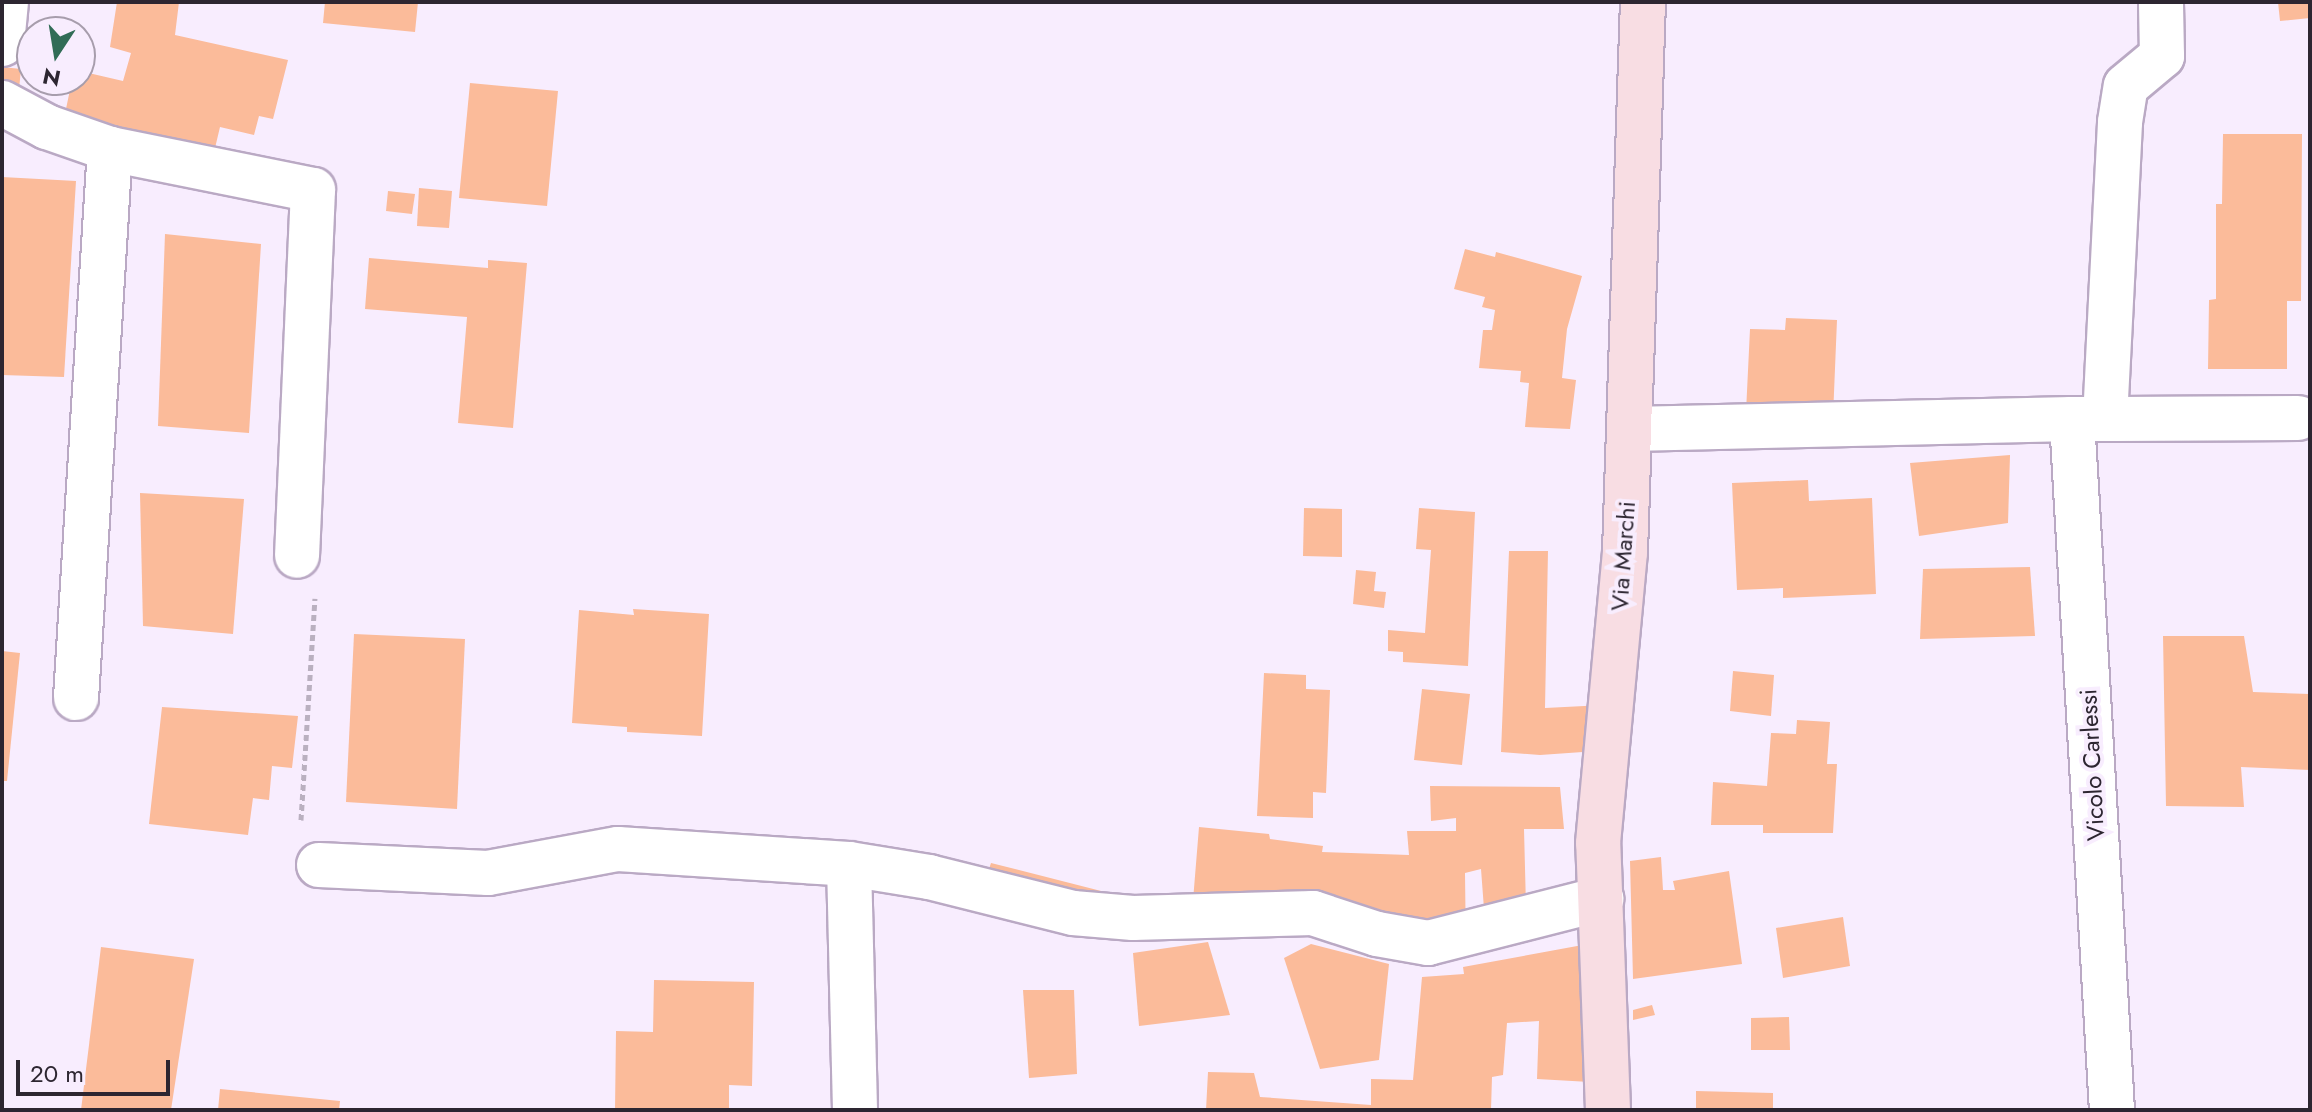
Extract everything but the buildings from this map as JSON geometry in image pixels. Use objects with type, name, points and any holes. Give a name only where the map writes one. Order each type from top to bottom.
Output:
[{"type":"main road","name":"Via Marchi","points":[[1608,1110],[1598,843],[1625,552],[1643,2]]},
{"type":"street","points":[[2,44],[6,2]]},
{"type":"street","name":"Vicolo Carlessi","points":[[2112,1110],[2089,419],[2126,86],[2162,56],[2161,2]]},
{"type":"street","points":[[2,103],[47,127],[110,149],[313,190],[297,556]]},
{"type":"street","points":[[76,698],[110,149]]},
{"type":"street","points":[[1630,429],[2089,419],[2298,418]]},
{"type":"street","points":[[319,865],[488,873],[618,849],[849,864],[929,877],[1073,913],[1149,918],[1313,913],[1377,934],[1428,943],[1601,899]]},
{"type":"street","points":[[849,864],[855,1110]]}]
